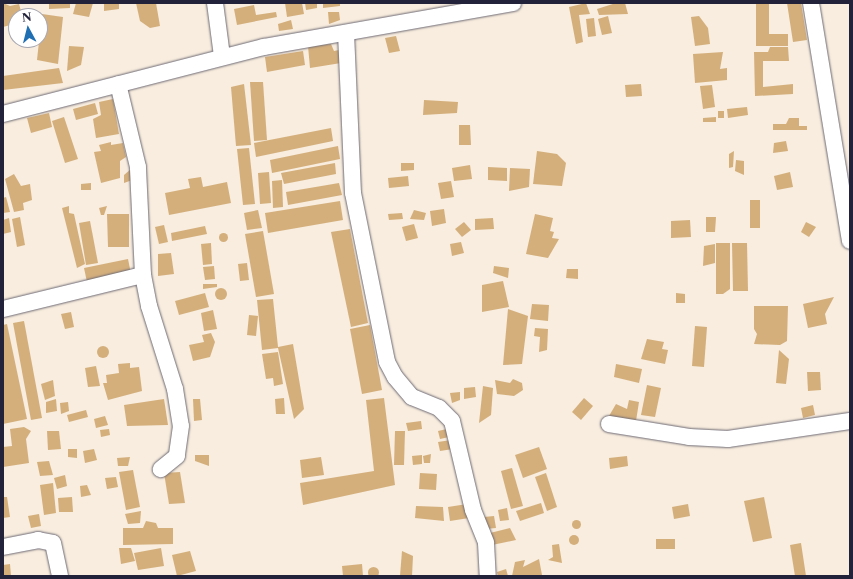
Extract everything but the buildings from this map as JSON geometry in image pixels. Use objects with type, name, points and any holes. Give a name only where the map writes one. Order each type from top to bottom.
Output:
[{"type":"street","points":[[215,3],[222,56]]},
{"type":"street","points":[[3,114],[222,56],[513,3]]},
{"type":"street","points":[[811,3],[850,241]]},
{"type":"street","points":[[346,33],[353,193],[387,362],[394,377],[412,397],[439,408],[452,420],[473,510],[486,543],[488,576]]},
{"type":"street","points":[[118,84],[138,167],[143,275],[149,306],[175,389],[181,426],[177,456],[161,469]]},
{"type":"street","points":[[3,309],[143,275]]},
{"type":"street","points":[[609,424],[689,437],[728,439],[850,421]]},
{"type":"street","points":[[3,547],[38,540],[53,543],[60,576]]}]
